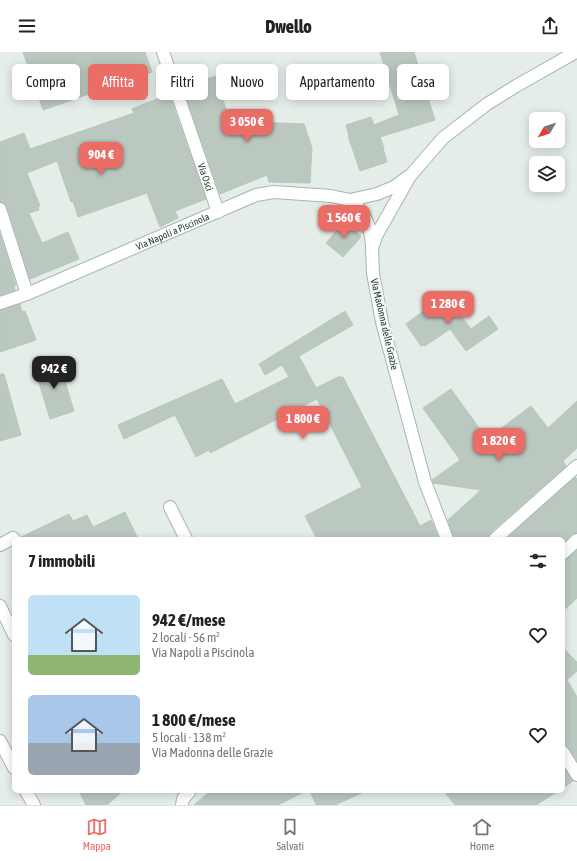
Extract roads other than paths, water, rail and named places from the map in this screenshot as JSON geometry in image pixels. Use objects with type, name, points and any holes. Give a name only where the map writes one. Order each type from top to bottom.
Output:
[{"type":"street","name":"Via Osci","points":[[163,52],[218,212]]},
{"type":"street","name":"Via Madonna delle Grazie","points":[[445,537],[425,482],[382,322],[373,273],[372,249],[376,236],[410,176],[444,138],[487,104],[576,52]]},
{"type":"street","name":"Via Napoli a Piscinola","points":[[0,303],[27,294],[256,195],[274,192],[331,196],[350,200],[377,194],[394,187],[410,176]]},
{"type":"street","points":[[350,200],[363,212],[369,226],[372,239],[372,249]]},
{"type":"street","points":[[0,210],[27,294]]},
{"type":"street","points":[[497,537],[577,466]]},
{"type":"street","points":[[170,507],[185,537]]},
{"type":"street","points":[[0,545],[12,539]]},
{"type":"street","points":[[565,551],[577,540]]},
{"type":"street","points":[[0,606],[12,631]]},
{"type":"street","points":[[0,741],[12,764]]},
{"type":"street","points":[[565,755],[577,775]]},
{"type":"street","points":[[27,793],[34,805]]},
{"type":"street","points":[[182,805],[183,799],[188,793]]}]
